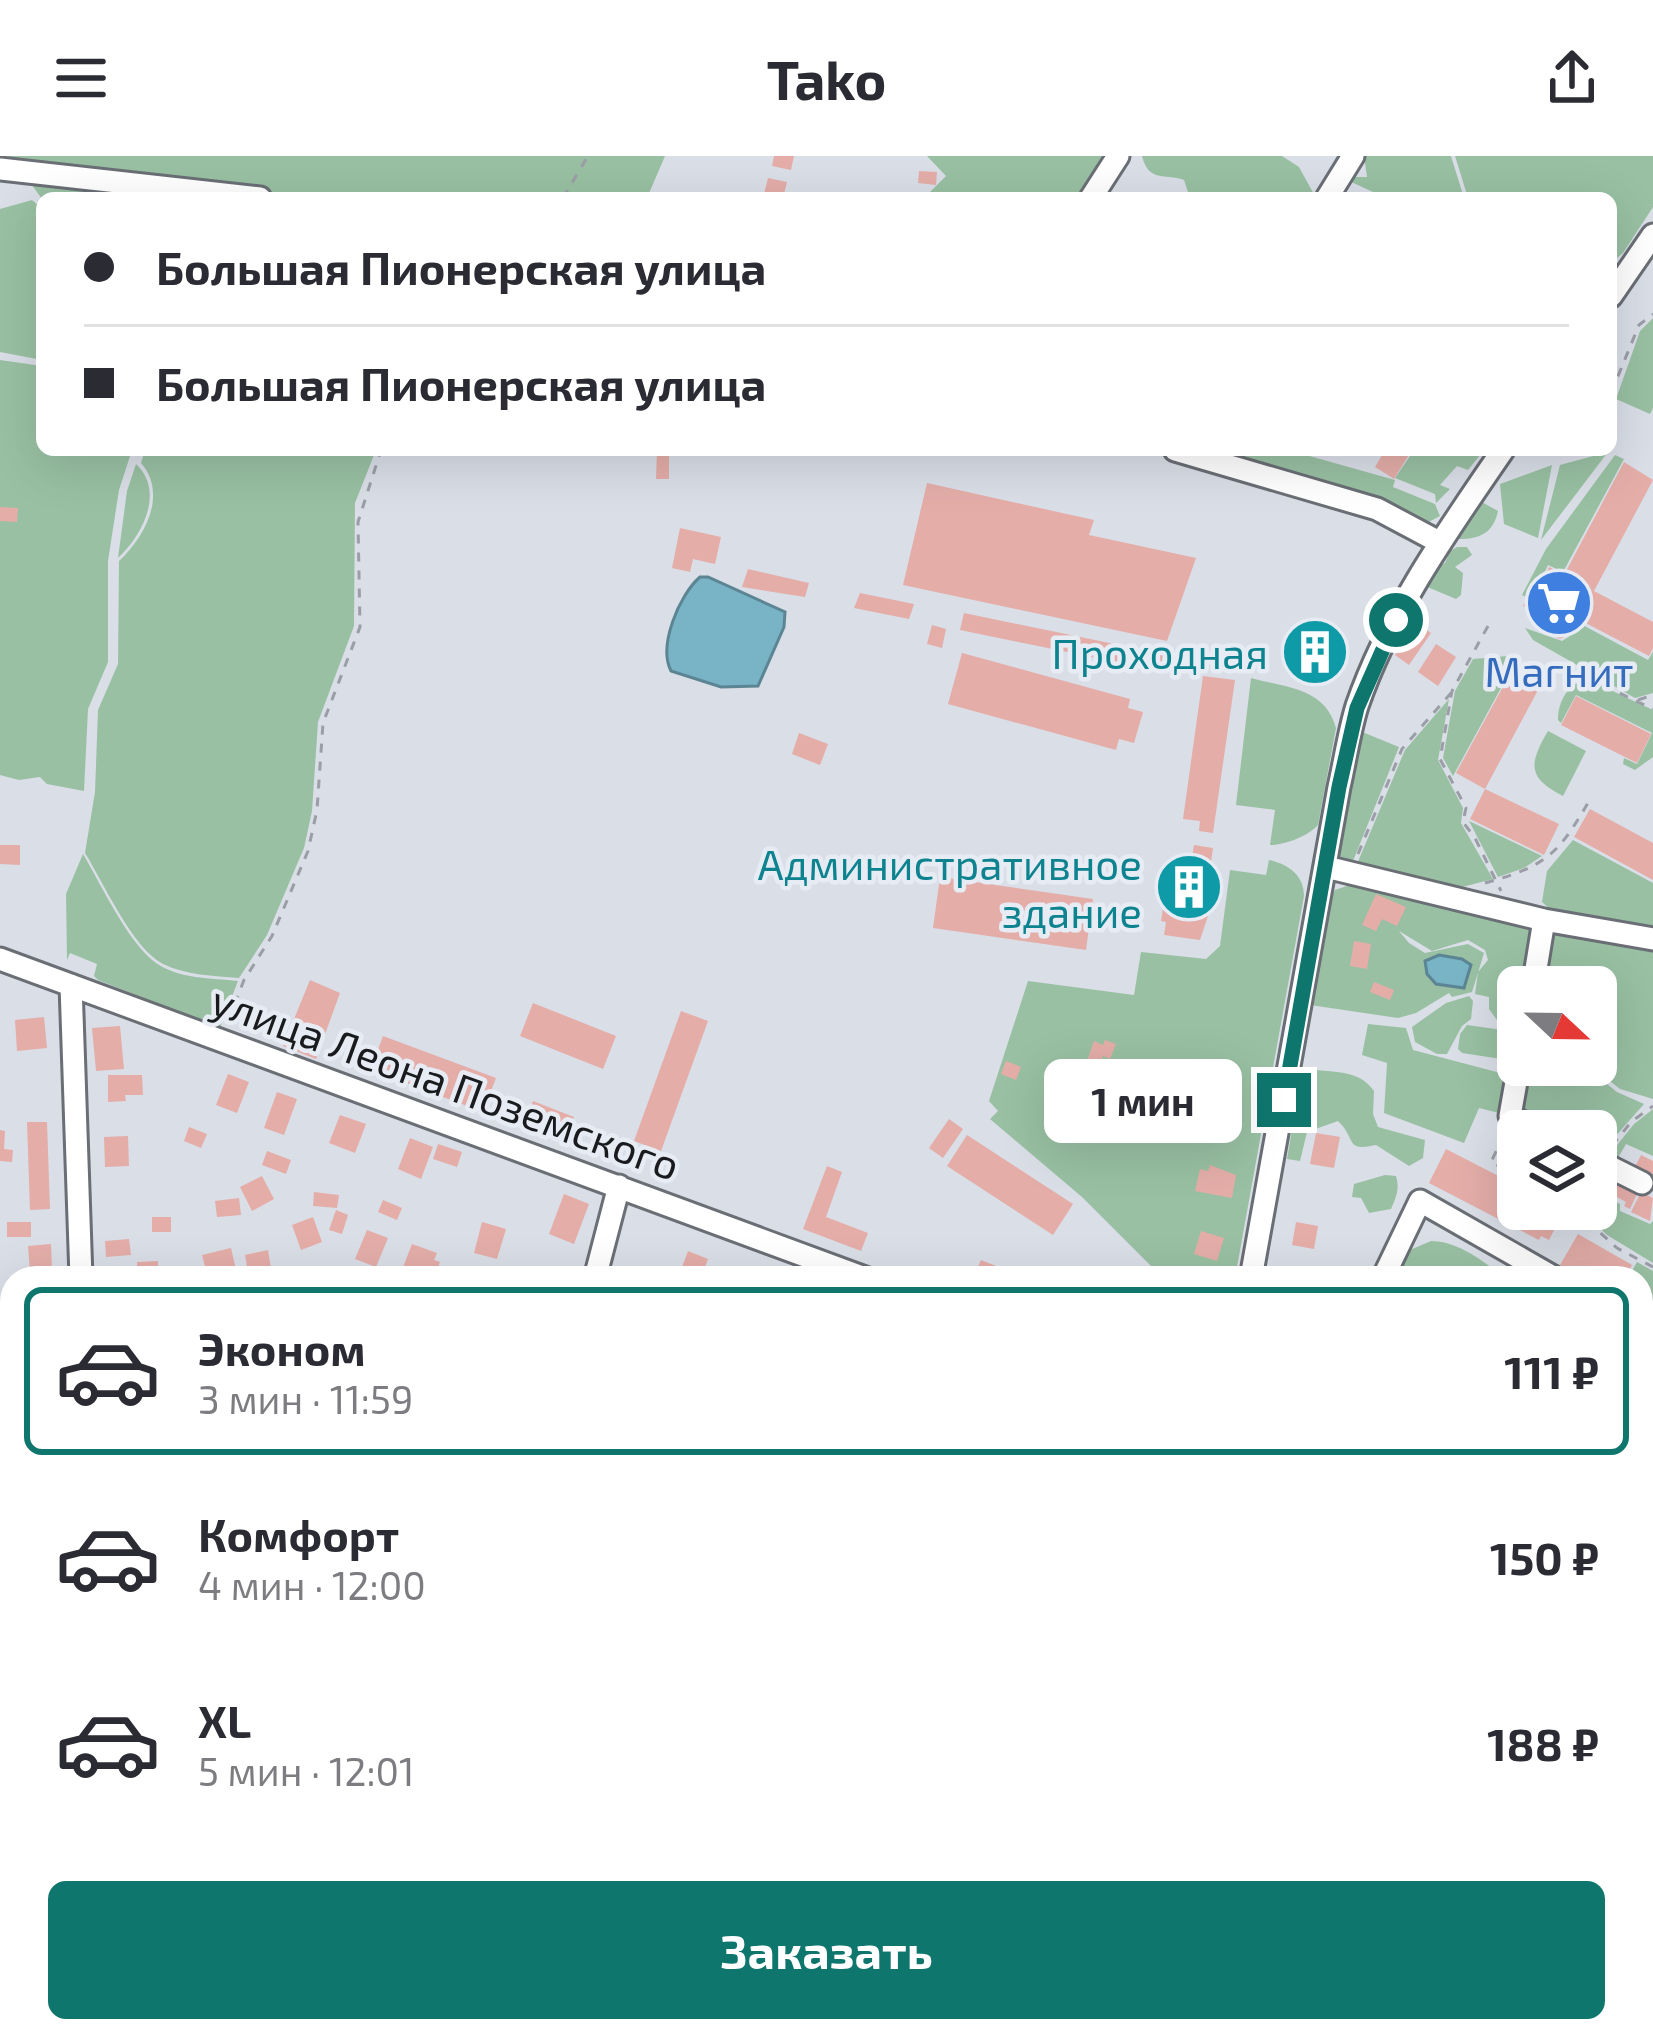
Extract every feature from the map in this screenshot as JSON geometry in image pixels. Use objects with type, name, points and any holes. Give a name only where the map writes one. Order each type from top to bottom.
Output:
[{"type":"street","points":[[1095,192],[1118,156]]},
{"type":"street","points":[[1331,192],[1353,156]]},
{"type":"street","points":[[0,169],[206,192]]},
{"type":"street","points":[[1617,287],[1653,235]]},
{"type":"street","points":[[1201,456],[1377,509],[1439,542]]},
{"type":"street","points":[[1253,1266],[1357,708],[1396,620],[1439,542],[1499,456]]},
{"type":"street","points":[[1326,867],[1544,920],[1653,939]]},
{"type":"street","points":[[1536,966],[1544,920]]},
{"type":"street","name":"улица Леона Поземского","points":[[0,958],[833,1266]]},
{"type":"street","points":[[70,985],[81,1266]]},
{"type":"street","points":[[1617,1170],[1642,1183]]},
{"type":"street","points":[[598,1266],[619,1186]]},
{"type":"street","points":[[1389,1266],[1420,1201],[1535,1266]]},
{"type":"path","points":[[566,192],[588,156]]},
{"type":"path","points":[[1617,378],[1639,325],[1653,314]]},
{"type":"path","points":[[221,1039],[244,980],[272,936],[308,851],[317,810],[322,723],[359,627],[358,522],[379,456]]},
{"type":"path","points":[[1351,873],[1402,749],[1452,691],[1488,626]]},
{"type":"path","points":[[1571,670],[1653,709]]},
{"type":"path","points":[[1452,691],[1440,759],[1466,808],[1463,822],[1512,912]]},
{"type":"path","points":[[1636,700],[1653,695]]},
{"type":"path","points":[[1478,885],[1526,871],[1563,845],[1589,800]]},
{"type":"path","points":[[1617,1139],[1653,1106]]},
{"type":"path","points":[[1597,1230],[1617,1248],[1651,1266]]},
{"type":"green space","points":[[0,156],[665,156],[650,192],[257,192],[0,162]]},
{"type":"green space","points":[[927,156],[1117,156],[1090,192],[930,192],[946,176]]},
{"type":"green space","points":[[1142,156],[1282,156],[1299,167],[1313,192],[1188,192],[1184,180],[1153,174]]},
{"type":"green space","points":[[1364,156],[1451,156],[1462,192],[1373,192],[1347,180],[1367,177]]},
{"type":"green space","points":[[1455,156],[1653,156],[1653,207],[1617,258],[1617,192],[1466,192]]},
{"type":"green space","points":[[29,181],[131,192],[37,192]]},
{"type":"green space","points":[[32,200],[36,203],[36,359],[0,352],[0,209]]},
{"type":"green space","points":[[1653,318],[1650,414],[1617,399],[1640,331]]},
{"type":"green space","points":[[0,360],[36,365],[36,456],[130,456],[119,490],[108,561],[108,662],[88,709],[84,791],[47,784],[40,777],[19,780],[0,775]]},
{"type":"green space","points":[[143,456],[374,456],[355,503],[354,626],[318,722],[312,811],[304,848],[267,935],[239,978],[181,971],[152,956],[130,930],[85,853],[95,792],[98,710],[118,664],[119,561],[145,528],[153,501],[149,475],[141,463]]},
{"type":"green space","points":[[1225,456],[1309,456],[1395,480],[1393,487],[1435,504],[1440,516],[1425,524],[1362,493]]},
{"type":"green space","points":[[1410,456],[1479,456],[1468,470],[1457,466],[1440,485],[1450,489],[1436,503],[1435,494],[1395,478]]},
{"type":"green space","points":[[1605,456],[1541,540],[1560,465]]},
{"type":"green space","points":[[1614,456],[1624,459],[1563,572],[1548,565],[1532,600],[1522,595],[1546,549]]},
{"type":"green space","points":[[136,464],[145,475],[150,500],[142,525],[118,558],[127,491]]},
{"type":"green space","points":[[1552,465],[1538,538],[1504,524],[1500,484]]},
{"type":"green space","points":[[1478,500],[1498,511],[1492,526],[1477,537],[1454,539]]},
{"type":"green space","points":[[1457,547],[1467,547],[1472,555],[1455,567],[1463,573],[1461,595],[1456,599],[1425,586],[1435,568]]},
{"type":"green space","points":[[1577,622],[1648,660],[1653,652],[1653,693],[1635,698],[1533,640],[1525,628],[1562,641]]},
{"type":"green space","points":[[1519,655],[1453,776],[1443,758],[1455,691],[1473,659]]},
{"type":"green space","points":[[1251,678],[1314,697],[1336,728],[1318,825],[1302,837],[1276,845],[1270,845],[1275,810],[1236,805]]},
{"type":"green space","points":[[1587,679],[1653,710],[1653,757],[1635,770],[1623,764],[1624,758],[1637,764],[1652,733],[1576,695],[1561,723],[1558,720],[1565,694]]},
{"type":"green space","points":[[1449,699],[1438,760],[1463,808],[1461,823],[1493,879],[1443,892],[1354,871],[1405,750]]},
{"type":"green space","points":[[1355,729],[1399,747],[1349,871],[1331,866]]},
{"type":"green space","points":[[1548,731],[1586,751],[1563,796],[1543,783],[1535,770]]},
{"type":"green space","points":[[1469,821],[1542,856],[1498,877]]},
{"type":"green space","points":[[1573,840],[1653,883],[1653,933],[1553,912],[1542,902],[1547,871]]},
{"type":"green space","points":[[83,854],[125,928],[156,963],[185,975],[238,981],[220,1028],[98,980],[94,976],[97,964],[70,953],[67,960],[66,894]]},
{"type":"green space","points":[[1269,860],[1282,864],[1301,882],[1304,896],[1237,1266],[1151,1266],[1082,1197],[990,1119],[998,1111],[989,1101],[1028,981],[1134,995],[1141,952],[1206,959],[1220,946],[1230,870],[1266,875]]},
{"type":"green space","points":[[1358,882],[1527,926],[1532,936],[1529,966],[1497,966],[1497,1020],[1489,1009],[1489,997],[1475,994],[1478,973],[1472,992],[1452,997],[1449,993],[1398,1018],[1310,1005],[1326,906],[1335,890]],"holes":[[[1399,931],[1432,951],[1468,940],[1485,950],[1488,960],[1478,972],[1484,953],[1468,944],[1425,953]]]},
{"type":"green space","points":[[1547,928],[1653,944],[1653,1099],[1616,1086],[1617,966],[1541,966]]},
{"type":"green space","points":[[1469,996],[1471,1019],[1447,1054],[1415,1042],[1412,1027],[1446,1003]]},
{"type":"green space","points":[[1368,1024],[1406,1028],[1413,1050],[1497,1072],[1497,1086],[1508,1086],[1497,1112],[1479,1108],[1464,1143],[1384,1113],[1387,1063],[1362,1055]]},
{"type":"green space","points":[[1467,1025],[1497,1029],[1497,1058],[1462,1053],[1460,1034]]},
{"type":"green space","points":[[1310,1069],[1345,1073],[1368,1084],[1374,1091],[1378,1127],[1425,1140],[1423,1158],[1409,1166],[1376,1145],[1359,1147],[1338,1121],[1307,1132],[1300,1161],[1287,1159],[1300,1082]]},
{"type":"green space","points":[[1519,1086],[1609,1086],[1644,1104],[1617,1135],[1617,1110],[1515,1110]]},
{"type":"green space","points":[[1653,1109],[1653,1156],[1626,1144],[1617,1160],[1617,1145]]},
{"type":"green space","points":[[1396,1176],[1397,1181],[1391,1209],[1369,1213],[1361,1198],[1352,1197],[1354,1184]]},
{"type":"green space","points":[[1617,1202],[1620,1211],[1650,1224],[1653,1221],[1653,1263],[1602,1230],[1617,1230]]},
{"type":"green space","points":[[1441,1242],[1489,1266],[1397,1266],[1410,1250]]},
{"type":"water","points":[[700,577],[785,612],[784,627],[758,686],[721,687],[671,671],[667,648],[673,621]]},
{"type":"water","points":[[1439,955],[1471,965],[1464,988],[1436,984],[1427,974],[1425,961]]},
{"type":"building","points":[[774,156],[794,156],[791,170],[772,166]]},
{"type":"building","points":[[919,171],[937,172],[936,185],[918,183]]},
{"type":"building","points":[[768,178],[787,182],[784,192],[764,192]]},
{"type":"building","points":[[657,456],[669,456],[669,479],[656,479]]},
{"type":"building","points":[[1381,456],[1408,456],[1394,479],[1375,467]]},
{"type":"building","points":[[1624,462],[1653,480],[1594,591],[1653,622],[1649,656],[1576,618],[1567,636],[1559,639],[1535,625],[1540,615],[1523,606],[1526,600],[1533,603],[1549,567],[1564,575]]},
{"type":"building","points":[[927,483],[1094,520],[1089,535],[1196,558],[1167,641],[903,585]]},
{"type":"building","points":[[0,507],[18,508],[17,522],[0,521]]},
{"type":"building","points":[[680,528],[721,537],[715,564],[693,559],[690,572],[672,568]]},
{"type":"building","points":[[748,569],[809,583],[805,597],[742,587]]},
{"type":"building","points":[[860,593],[914,604],[909,619],[854,608]]},
{"type":"building","points":[[964,613],[1163,654],[1160,671],[960,630]]},
{"type":"building","points":[[1417,623],[1431,633],[1409,665],[1395,655]]},
{"type":"building","points":[[932,625],[946,629],[942,648],[927,644]]},
{"type":"building","name":"Проходная","points":[[1305,627],[1341,646],[1324,677],[1288,658]]},
{"type":"building","points":[[1436,644],[1456,657],[1438,686],[1418,672]]},
{"type":"building","points":[[962,653],[1130,699],[1128,708],[1143,712],[1134,743],[1119,739],[1116,750],[948,704]]},
{"type":"building","points":[[1517,661],[1545,677],[1485,789],[1456,773]]},
{"type":"building","points":[[1203,676],[1235,680],[1213,833],[1199,831],[1200,821],[1183,819]]},
{"type":"building","points":[[1576,696],[1651,734],[1637,763],[1561,725]]},
{"type":"building","points":[[799,733],[828,744],[820,765],[792,754]]},
{"type":"building","points":[[1485,789],[1559,824],[1544,855],[1470,819]]},
{"type":"building","points":[[1590,809],[1653,843],[1653,880],[1574,837]]},
{"type":"building","points":[[0,845],[20,845],[20,865],[0,864]]},
{"type":"building","name":"Административное здание","points":[[1194,845],[1213,848],[1204,912],[1209,913],[1200,940],[1164,935],[1166,922],[1161,921],[1163,908],[1168,908],[1175,861],[1191,863]]},
{"type":"building","points":[[940,877],[1093,899],[1086,950],[933,928]]},
{"type":"building","points":[[1376,894],[1406,907],[1397,926],[1382,919],[1376,931],[1362,925]]},
{"type":"building","points":[[1354,941],[1371,944],[1367,969],[1350,966]]},
{"type":"building","points":[[310,980],[340,993],[316,1059],[283,1046]]},
{"type":"building","points":[[1374,982],[1394,990],[1390,1000],[1370,992]]},
{"type":"building","points":[[533,1003],[616,1036],[603,1069],[520,1036]]},
{"type":"building","points":[[681,1011],[708,1021],[661,1151],[634,1141]]},
{"type":"building","points":[[44,1017],[47,1048],[17,1051],[15,1020]]},
{"type":"building","points":[[120,1026],[124,1069],[96,1071],[92,1028]]},
{"type":"building","points":[[383,1036],[496,1078],[483,1112],[379,1073],[381,1066],[373,1063]]},
{"type":"building","points":[[1105,1040],[1116,1044],[1110,1059],[1103,1056],[1100,1066],[1087,1061],[1094,1041],[1103,1045]]},
{"type":"building","points":[[1006,1061],[1021,1067],[1016,1080],[1001,1074]]},
{"type":"building","points":[[228,1074],[249,1082],[237,1113],[216,1105]]},
{"type":"building","points":[[108,1075],[142,1075],[143,1095],[108,1102]]},
{"type":"building","points":[[277,1092],[297,1099],[284,1135],[264,1128]]},
{"type":"building","points":[[1210,1094],[1239,1100],[1234,1123],[1205,1117]]},
{"type":"building","points":[[533,1101],[574,1117],[565,1140],[524,1125]]},
{"type":"building","points":[[340,1115],[366,1124],[355,1153],[329,1143]]},
{"type":"building","points":[[949,1119],[963,1129],[943,1158],[929,1148]]},
{"type":"building","points":[[27,1122],[47,1122],[50,1209],[30,1210]]},
{"type":"building","points":[[189,1127],[207,1134],[201,1148],[184,1141]]},
{"type":"building","points":[[0,1130],[5,1131],[4,1149],[13,1150],[12,1162],[0,1161]]},
{"type":"building","points":[[1316,1133],[1340,1137],[1334,1168],[1310,1164]]},
{"type":"building","points":[[967,1135],[1073,1204],[1053,1235],[947,1166]]},
{"type":"building","points":[[128,1136],[129,1166],[105,1167],[104,1137]]},
{"type":"building","points":[[410,1138],[433,1147],[421,1179],[398,1169]]},
{"type":"building","points":[[438,1144],[462,1152],[457,1167],[433,1159]]},
{"type":"building","points":[[1446,1149],[1497,1175],[1497,1218],[1429,1183]]},
{"type":"building","points":[[267,1151],[291,1160],[286,1174],[262,1165]]},
{"type":"building","points":[[1641,1155],[1653,1161],[1653,1180],[1633,1171]]},
{"type":"building","points":[[1210,1165],[1236,1175],[1232,1198],[1195,1191],[1200,1169],[1208,1171]]},
{"type":"building","points":[[827,1166],[842,1172],[826,1217],[868,1233],[861,1251],[803,1229]]},
{"type":"building","points":[[262,1176],[274,1199],[252,1211],[240,1187]]},
{"type":"building","points":[[1617,1179],[1639,1190],[1630,1209],[1624,1206],[1626,1202],[1617,1197]]},
{"type":"building","points":[[314,1192],[339,1195],[337,1208],[313,1206]]},
{"type":"building","points":[[1641,1192],[1653,1198],[1650,1221],[1631,1212]]},
{"type":"building","points":[[564,1194],[589,1204],[574,1244],[549,1234]]},
{"type":"building","points":[[239,1198],[241,1215],[217,1217],[215,1201]]},
{"type":"building","points":[[383,1200],[402,1208],[397,1220],[378,1212]]},
{"type":"building","points":[[336,1210],[348,1215],[342,1234],[329,1230]]},
{"type":"building","points":[[152,1217],[171,1217],[171,1232],[152,1232]]},
{"type":"building","points":[[313,1217],[322,1242],[301,1250],[292,1225]]},
{"type":"building","points":[[7,1222],[31,1222],[31,1237],[7,1237]]},
{"type":"building","points":[[482,1222],[506,1229],[497,1259],[474,1253]]},
{"type":"building","points":[[1296,1222],[1318,1226],[1314,1249],[1292,1245]]},
{"type":"building","points":[[367,1230],[388,1238],[376,1266],[355,1259]]},
{"type":"building","points":[[1520,1230],[1554,1230],[1549,1240],[1541,1236],[1539,1240]]},
{"type":"building","points":[[1201,1231],[1224,1238],[1217,1261],[1194,1254]]},
{"type":"building","points":[[1578,1234],[1632,1265],[1562,1266]]},
{"type":"building","points":[[129,1239],[131,1255],[106,1257],[105,1241]]},
{"type":"building","points":[[51,1244],[52,1266],[30,1266],[28,1246]]},
{"type":"building","points":[[412,1244],[437,1253],[434,1260],[440,1262],[439,1266],[403,1266]]},
{"type":"building","points":[[231,1248],[235,1266],[205,1266],[202,1255]]},
{"type":"building","points":[[268,1250],[271,1266],[247,1266],[245,1255]]},
{"type":"building","points":[[688,1251],[708,1259],[705,1266],[682,1266]]},
{"type":"building","points":[[158,1261],[158,1266],[137,1266],[137,1262]]},
{"type":"place","name":"Магнит","points":[[1559,603]]},
{"type":"place","name":"Проходная","points":[[1315,652]]},
{"type":"place","name":"Административное здание","points":[[1189,887]]},
{"type":"route","points":[[1284,1100],[1357,708],[1396,620]]}]
